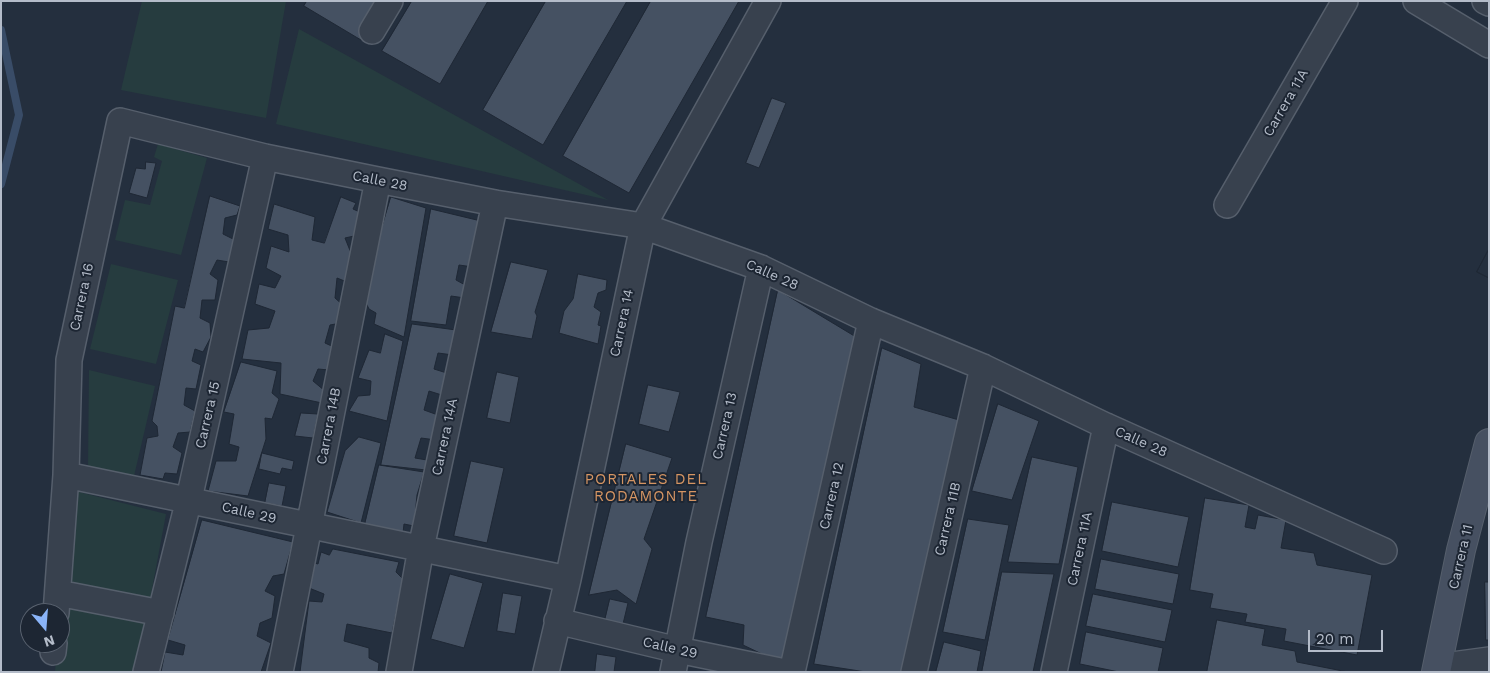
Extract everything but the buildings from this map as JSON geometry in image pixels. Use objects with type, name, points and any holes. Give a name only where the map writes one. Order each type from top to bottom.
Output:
[{"type":"street","points":[[372,31],[390,1]]},
{"type":"street","name":"Carrera 14","points":[[546,672],[568,579],[643,226],[768,1]]},
{"type":"street","name":"Carrera 11A","points":[[1227,205],[1345,1]]},
{"type":"street","points":[[1416,1],[1489,45]]},
{"type":"street","points":[[1485,1],[1489,3]]},
{"type":"street","name":"Calle 28","points":[[120,121],[265,157],[495,204],[643,226],[761,268],[871,321],[983,367],[1106,426],[1384,551]]},
{"type":"street","name":"Carrera 16","points":[[66,475],[68,360],[120,121]]},
{"type":"street","name":"Carrera 15","points":[[146,672],[189,499],[265,157]]},
{"type":"street","name":"Carrera 14B","points":[[280,672],[378,180]]},
{"type":"street","name":"Carrera 14A","points":[[399,672],[421,548],[495,204]]},
{"type":"street","name":"Carrera 13","points":[[676,661],[699,542],[761,268]]},
{"type":"street","name":"Carrera 12","points":[[792,672],[871,321]]},
{"type":"street","name":"Carrera 11B","points":[[914,672],[983,367]]},
{"type":"street","name":"Carrera 11A","points":[[1054,672],[1106,426]]},
{"type":"street","name":"Carrera 11","points":[[1436,669],[1461,550],[1489,442]]},
{"type":"street","points":[[57,603],[66,475]]},
{"type":"street","name":"Calle 29","points":[[66,475],[568,579]]},
{"type":"street","points":[[70,604],[161,613]]},
{"type":"street","name":"Calle 29","points":[[557,620],[676,661],[785,672]]},
{"type":"street","points":[[1436,669],[1489,660]]},
{"type":"green space","points":[[142,1],[286,1],[266,118],[121,90]]},
{"type":"green space","points":[[299,29],[608,200],[276,124]]},
{"type":"green space","points":[[158,144],[207,158],[181,255],[115,240],[125,200],[150,205],[162,161],[154,157]]},
{"type":"green space","points":[[111,264],[178,280],[156,364],[90,349]]},
{"type":"green space","points":[[89,370],[155,386],[134,476],[88,468]]},
{"type":"green space","points":[[71,490],[166,514],[150,600],[63,587]]},
{"type":"green space","points":[[60,600],[151,615],[138,672],[55,672],[56,653],[70,653],[70,603],[60,603]]},
{"type":"waterway","points":[[1,30],[19,115],[1,184]]},
{"type":"district","name":"PORTALES DEL RODAMONTE","points":[[646,488]]}]
